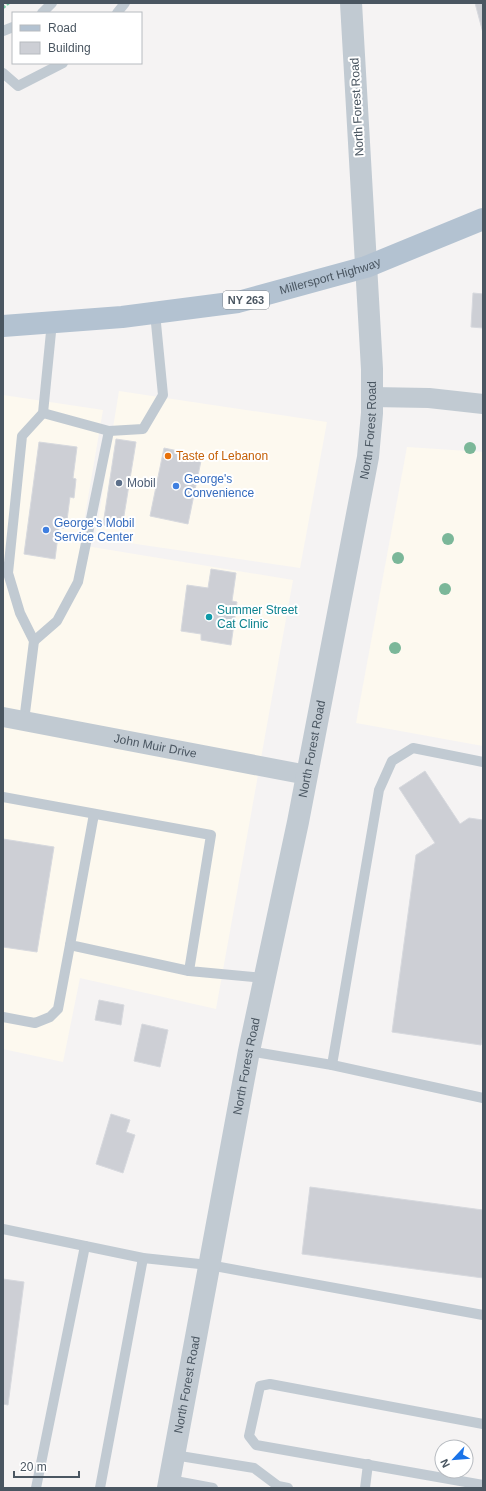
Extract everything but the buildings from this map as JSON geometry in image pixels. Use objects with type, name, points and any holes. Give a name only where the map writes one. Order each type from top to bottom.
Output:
[{"type":"main road","name":"Millersport Highway","points":[[3,326],[155,313],[238,302],[366,267],[483,219]]},
{"type":"street","name":"North Forest Road","points":[[169,1484],[249,1050],[284,893],[368,457],[372,397],[351,3]]},
{"type":"street","points":[[372,397],[429,398],[483,404]]},
{"type":"street","name":"John Muir Drive","points":[[3,717],[307,775]]},
{"type":"lane","points":[[43,12],[52,3]]},
{"type":"lane","points":[[118,12],[125,3]]},
{"type":"lane","points":[[3,73],[18,86],[61,64]]},
{"type":"lane","points":[[43,413],[109,431],[143,429],[163,395],[155,313]]},
{"type":"lane","points":[[24,721],[34,642],[20,613],[8,573],[22,436],[43,413],[52,322]]},
{"type":"lane","points":[[34,642],[57,621],[78,582],[109,431]]},
{"type":"lane","points":[[332,1065],[380,790],[392,761],[413,748],[483,762]]},
{"type":"lane","points":[[3,797],[211,835],[189,971]]},
{"type":"lane","points":[[3,1017],[35,1023],[50,1017],[58,1009],[94,814]]},
{"type":"lane","points":[[70,945],[189,971],[264,978]]},
{"type":"lane","points":[[249,1050],[332,1065],[483,1098]]},
{"type":"lane","points":[[3,1229],[143,1258],[209,1265],[483,1315]]},
{"type":"lane","points":[[36,1488],[85,1246]]},
{"type":"lane","points":[[100,1488],[143,1258]]},
{"type":"lane","points":[[483,1424],[270,1384],[260,1386],[249,1436],[256,1445],[483,1485]]},
{"type":"lane","points":[[174,1455],[254,1468],[275,1487],[288,1488]]},
{"type":"lane","points":[[365,1488],[368,1464]]},
{"type":"lane","points":[[169,1484],[213,1488]]},
{"type":"path","points":[[3,8],[9,3]]},
{"type":"shaded area","points":[[119,391],[327,422],[300,568],[95,538]]},
{"type":"shaded area","points":[[3,395],[103,410],[80,545],[293,580],[216,1009],[80,978],[63,1062],[3,1049]]},
{"type":"shaded area","points":[[407,447],[483,452],[483,746],[356,723]]},
{"type":"place","name":"Taste of Lebanon","points":[[168,456]]},
{"type":"place","name":"Mobil","points":[[119,483]]},
{"type":"place","name":"George's Convenience","points":[[176,486]]},
{"type":"place","name":"George's Mobil Service Center","points":[[46,530]]},
{"type":"place","name":"Summer Street Cat Clinic","points":[[209,617]]}]
